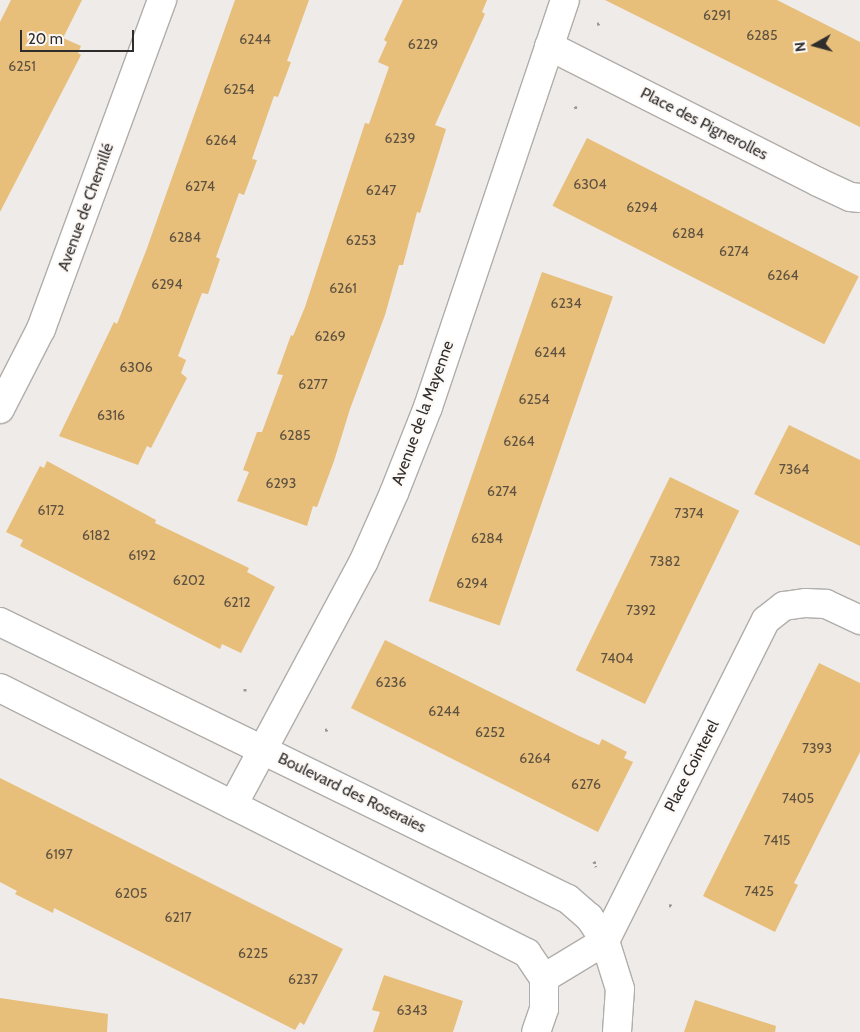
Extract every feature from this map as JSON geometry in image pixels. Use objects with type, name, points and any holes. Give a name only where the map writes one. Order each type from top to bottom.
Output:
[{"type":"street","name":"Avenue de Chemillé","points":[[0,409],[41,329],[162,0]]},
{"type":"street","name":"Avenue de la Mayenne","points":[[233,805],[362,563],[394,493],[428,408],[565,0]]},
{"type":"street","name":"Place des Pignerolles","points":[[549,46],[850,197],[860,198]]},
{"type":"street","name":"Place Cointerel","points":[[605,941],[766,620],[784,606],[806,603],[826,604],[860,620]]},
{"type":"street","name":"Boulevard des Roseraies","points":[[0,622],[568,899],[589,918],[605,941],[620,989],[617,1032]]},
{"type":"street","points":[[0,688],[527,953],[544,978],[544,1009],[536,1032]]},
{"type":"street","points":[[544,978],[605,941]]},
{"type":"path","points":[[594,861],[596,866]]},
{"type":"building","points":[[11,0],[82,0],[63,38],[81,46],[78,53],[81,55],[0,212],[0,22]]},
{"type":"building","points":[[235,0],[309,0],[287,61],[291,62],[278,97],[274,96],[252,159],[257,160],[244,195],[239,193],[216,257],[220,259],[208,294],[202,293],[178,356],[186,360],[181,373],[187,378],[151,448],[147,446],[138,465],[59,436],[114,322],[117,324],[146,251]]},
{"type":"building","points":[[403,0],[487,0],[482,12],[485,14],[435,125],[446,129],[420,213],[417,212],[403,265],[399,265],[385,315],[350,409],[334,461],[317,507],[313,506],[307,526],[237,501],[249,472],[243,470],[257,432],[262,432],[283,375],[277,374],[291,335],[293,336],[305,307],[365,123],[369,124],[389,67],[378,62],[387,42],[384,40]]},
{"type":"building","points":[[605,0],[777,0],[860,42],[860,127]]},
{"type":"building","points":[[587,138],[859,276],[824,344],[552,206]]},
{"type":"building","points":[[542,272],[613,296],[500,625],[429,601]]},
{"type":"building","points":[[789,425],[860,460],[860,546],[754,494]]},
{"type":"building","points":[[47,461],[156,520],[155,523],[249,568],[247,572],[275,587],[241,653],[222,644],[220,649],[20,546],[23,540],[6,532],[40,466],[44,468]]},
{"type":"building","points":[[670,477],[739,511],[645,704],[576,670]]},
{"type":"building","points":[[385,640],[579,736],[599,745],[602,739],[627,752],[624,758],[633,762],[598,832],[351,708]]},
{"type":"building","points":[[819,663],[860,683],[860,752],[794,883],[798,885],[775,932],[703,896]]},
{"type":"building","points":[[0,778],[343,949],[304,1025],[300,1022],[295,1030],[54,908],[53,913],[15,894],[17,891],[0,882]]},
{"type":"building","points":[[384,975],[463,1001],[453,1032],[373,1032],[380,1012],[372,1010]]},
{"type":"building","points":[[0,998],[108,1014],[107,1032],[0,1032]]},
{"type":"building","points":[[695,1000],[776,1026],[775,1032],[684,1032]]}]
